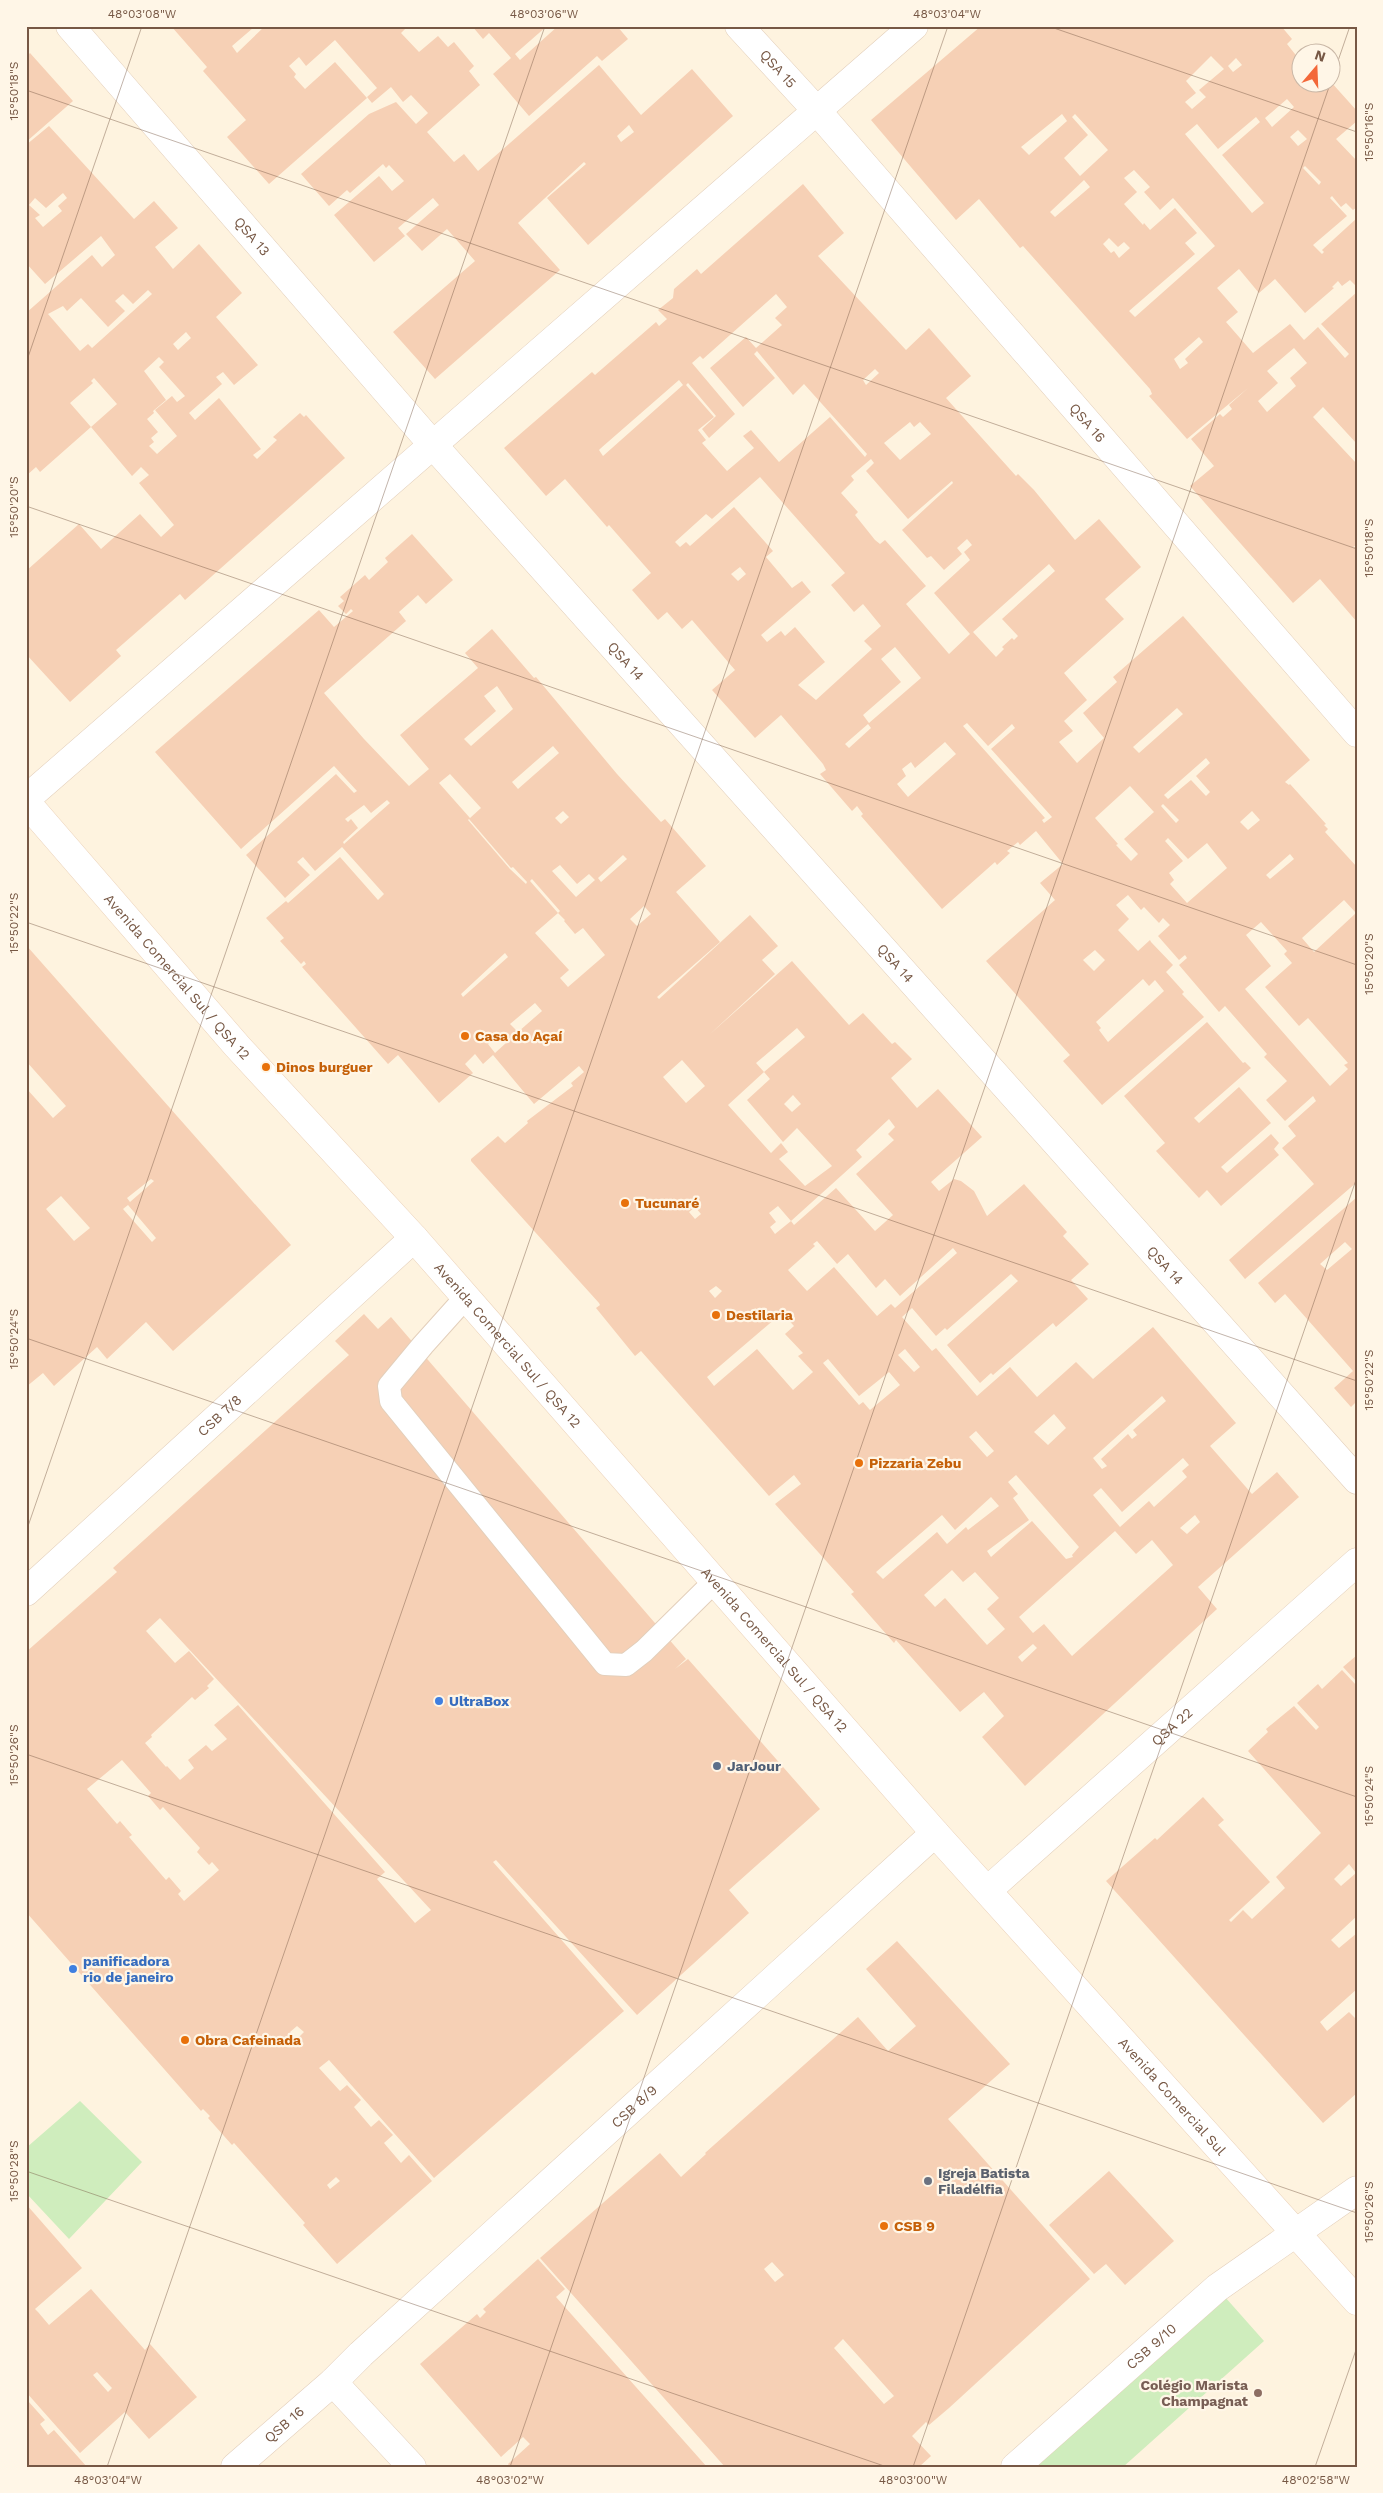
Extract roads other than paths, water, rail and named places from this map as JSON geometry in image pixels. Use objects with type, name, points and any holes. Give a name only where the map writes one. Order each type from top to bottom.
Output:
[{"type":"street","name":"QSA 13","points":[[70,26],[433,445]]},
{"type":"street","name":"QSA 15","points":[[739,26],[817,111]]},
{"type":"street","points":[[26,801],[914,26]]},
{"type":"street","name":"QSA 16","points":[[817,111],[1357,734]]},
{"type":"street","name":"QSA 14","points":[[433,445],[1357,1480]]},
{"type":"street","name":"Avenida Comercial Sul / QSA 12","points":[[26,801],[237,1046],[414,1238],[935,1833],[988,1890]]},
{"type":"street","name":"CSB 7/8","points":[[26,1592],[414,1238]]},
{"type":"street","name":"QSA 22","points":[[988,1890],[1357,1562]]},
{"type":"street","name":"CSB 8/9","points":[[333,2382],[361,2354],[935,1833]]},
{"type":"street","name":"Avenida Comercial Sul","points":[[988,1890],[1357,2301]]},
{"type":"street","name":"CSB 9/10","points":[[1015,2467],[1217,2288],[1294,2232],[1357,2190]]},
{"type":"street","points":[[333,2382],[412,2467]]},
{"type":"street","name":"QSB 16","points":[[236,2467],[333,2382]]},
{"type":"lane","points":[[466,1297],[389,1386],[391,1401],[605,1664],[626,1665],[644,1651],[715,1581]]},
{"type":"place","name":"Casa do Açaí","points":[[465,1036]]},
{"type":"place","name":"Dinos burguer","points":[[266,1067]]},
{"type":"place","name":"Tucunaré","points":[[625,1203]]},
{"type":"place","name":"Destilaria","points":[[716,1315]]},
{"type":"place","name":"Pizzaria Zebu","points":[[859,1463]]},
{"type":"place","name":"UltraBox","points":[[439,1701]]},
{"type":"place","name":"JarJour","points":[[717,1766]]},
{"type":"place","name":"panificadora rio de janeiro","points":[[73,1969]]},
{"type":"place","name":"Obra Cafeinada","points":[[185,2040]]},
{"type":"place","name":"Igreja Batista Filadélfia","points":[[928,2181]]},
{"type":"place","name":"CSB 9","points":[[884,2226]]},
{"type":"place","name":"Colégio Marista Champagnat","points":[[1258,2393]]}]
